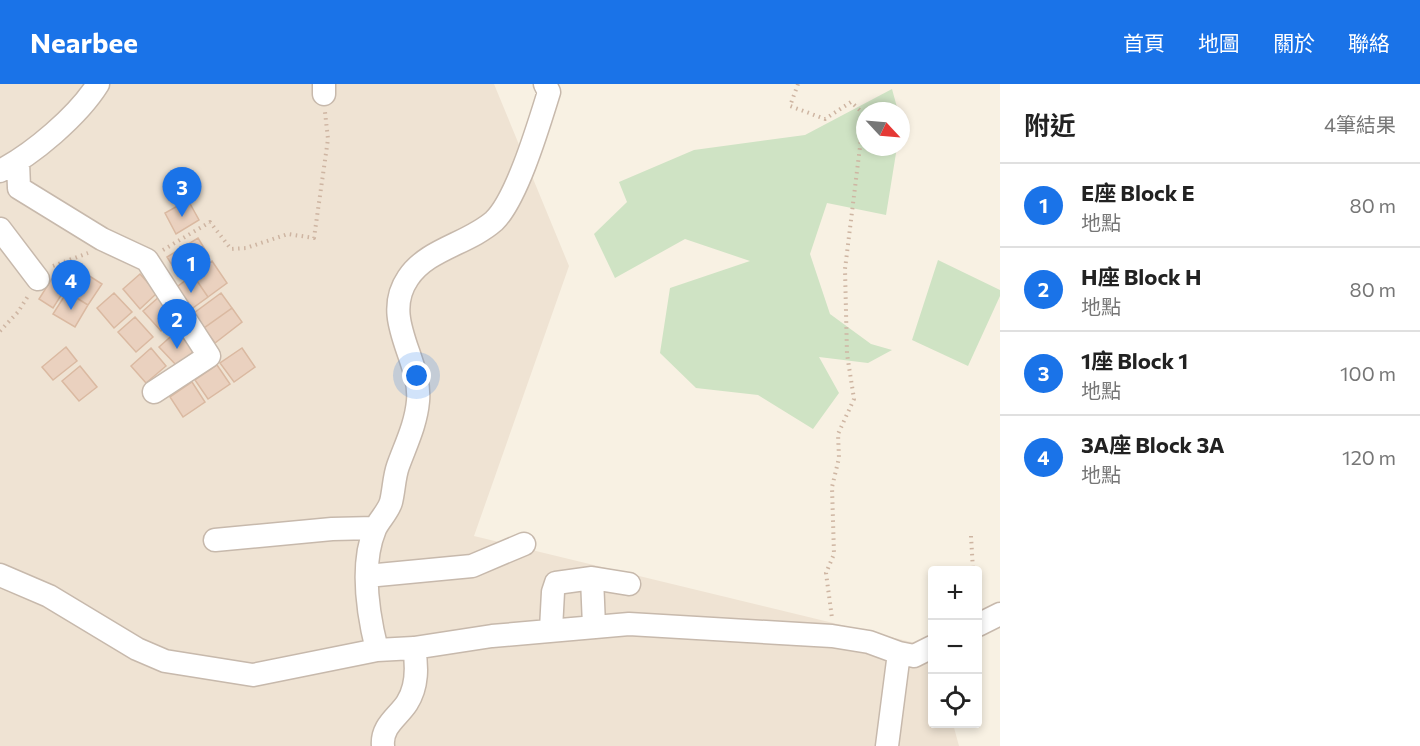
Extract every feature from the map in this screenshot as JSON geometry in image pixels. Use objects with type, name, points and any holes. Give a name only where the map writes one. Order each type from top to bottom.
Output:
[{"type":"street","points":[[98,84],[87,101],[9,167],[19,188],[102,239],[147,260],[208,356],[154,392]]},
{"type":"street","points":[[377,650],[368,576],[369,551],[375,528],[390,503],[397,469],[417,415],[419,393],[398,320],[399,298],[407,279],[422,262],[468,240],[495,220],[526,161],[549,92],[545,84]]},
{"type":"street","points":[[0,229],[38,279]]},
{"type":"street","points":[[215,540],[332,529],[375,528]]},
{"type":"street","points":[[368,576],[472,566],[524,544]]},
{"type":"street","points":[[0,575],[49,596],[137,649],[165,661],[253,675],[377,650],[414,648],[551,629],[594,626],[667,625],[832,636],[869,642],[898,653],[914,656],[928,649]]},
{"type":"street","points":[[592,578],[594,626]]},
{"type":"street","points":[[551,629],[553,592],[556,583],[592,578],[629,584]]},
{"type":"street","points":[[982,623],[1000,614]]},
{"type":"street","points":[[383,746],[387,726],[407,703],[415,686],[417,664],[414,648]]},
{"type":"street","points":[[887,746],[898,653]]},
{"type":"path","points":[[798,84],[789,106],[825,119],[851,102],[864,114],[845,269],[847,354],[854,399],[838,434],[839,458],[832,487],[834,554],[826,573],[832,603],[832,636]]},
{"type":"path","points":[[147,260],[210,222],[231,249],[246,248],[288,234],[314,238],[327,138],[324,89]]},
{"type":"path","points":[[971,536],[973,566]]},
{"type":"shaded area","points":[[0,84],[494,84],[569,266],[474,536],[928,646],[928,728],[954,728],[959,746],[0,746]]},
{"type":"green space","points":[[892,89],[896,102],[867,102]]},
{"type":"green space","points":[[856,108],[856,156],[896,156],[886,215],[827,203],[810,254],[830,314],[871,344],[892,350],[868,363],[819,357],[839,393],[813,429],[758,395],[696,388],[660,353],[670,288],[750,261],[685,239],[615,278],[594,234],[627,202],[619,182],[694,150],[805,135]]},
{"type":"green space","points":[[938,260],[1000,290],[1000,296],[968,366],[912,340]]},
{"type":"building","points":[[188,200],[199,220],[176,234],[165,213]]},
{"type":"building","points":[[198,238],[209,256],[178,275],[167,257]]},
{"type":"building","points":[[212,261],[227,283],[208,297],[193,275]]},
{"type":"building","points":[[58,269],[72,278],[53,308],[39,299]]},
{"type":"building","points":[[80,270],[102,284],[88,305],[67,292]]},
{"type":"building","points":[[140,274],[157,293],[140,309],[123,289]]},
{"type":"building","points":[[193,275],[208,297],[190,310],[174,289]]},
{"type":"building","points":[[67,292],[88,305],[75,327],[53,314]]},
{"type":"building","points":[[114,293],[132,312],[114,328],[97,308]]},
{"type":"building","points":[[221,293],[232,308],[204,328],[194,313]]},
{"type":"building","points":[[160,296],[178,316],[161,331],[143,311]]},
{"type":"building","points":[[232,308],[242,322],[215,343],[204,328]]},
{"type":"building","points":[[135,317],[153,337],[136,352],[118,332]]},
{"type":"building","points":[[177,331],[194,351],[177,366],[159,347]]},
{"type":"building","points":[[66,347],[77,361],[53,380],[42,367]]},
{"type":"building","points":[[151,348],[166,366],[146,383],[131,366]]},
{"type":"building","points":[[242,348],[255,367],[234,382],[220,363]]},
{"type":"building","points":[[217,365],[230,384],[208,399],[195,380]]},
{"type":"building","points":[[80,366],[97,387],[79,401],[62,381]]},
{"type":"building","points":[[192,382],[205,402],[183,417],[170,397]]},
{"type":"place","name":"1座 Block 1","points":[[182,217]]},
{"type":"place","name":"E座 Block E","points":[[191,293]]},
{"type":"place","name":"3A座 Block 3A","points":[[71,310]]},
{"type":"place","name":"H座 Block H","points":[[177,349]]}]
